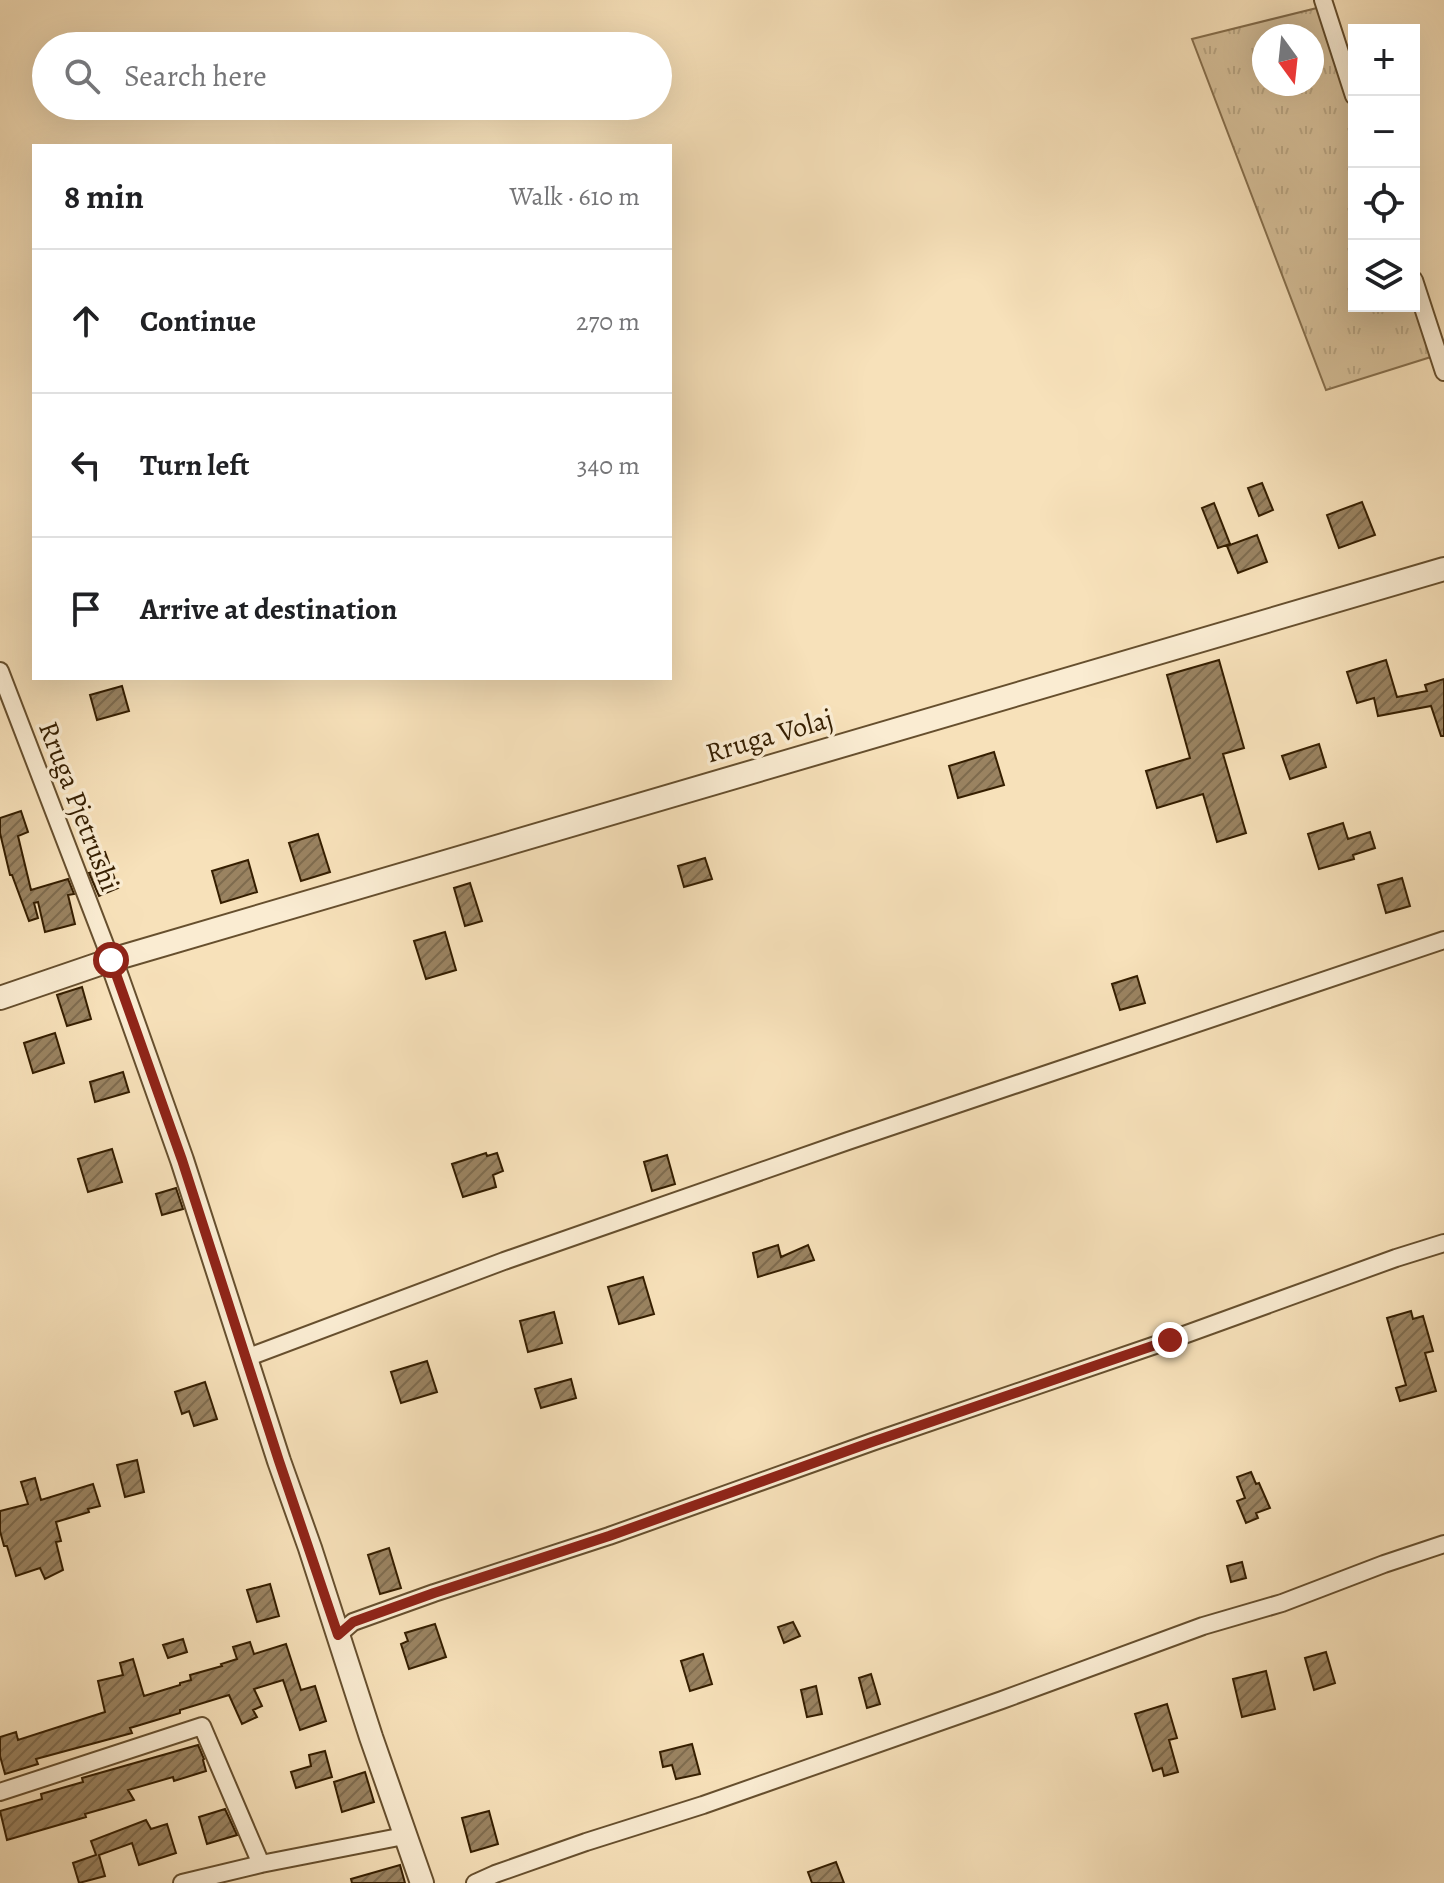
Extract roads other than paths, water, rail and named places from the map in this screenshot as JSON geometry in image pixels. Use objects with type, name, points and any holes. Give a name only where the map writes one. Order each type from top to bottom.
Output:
[{"type":"street","points":[[1323,0],[1348,77]]},
{"type":"street","points":[[1420,298],[1444,372]]},
{"type":"street","name":"Rruga Volaj","points":[[0,998],[111,960],[1444,569]]},
{"type":"street","name":"Rruga Pjetrushi","points":[[0,671],[111,960]]},
{"type":"street","points":[[246,1358],[504,1261],[1444,940]]},
{"type":"street","points":[[111,960],[182,1160],[422,1883]]},
{"type":"street","points":[[338,1635],[353,1622],[624,1531],[1444,1243]]},
{"type":"street","points":[[475,1883],[1444,1544]]},
{"type":"street","points":[[0,1792],[202,1726],[261,1864]]},
{"type":"street","points":[[182,1883],[404,1836]]}]
